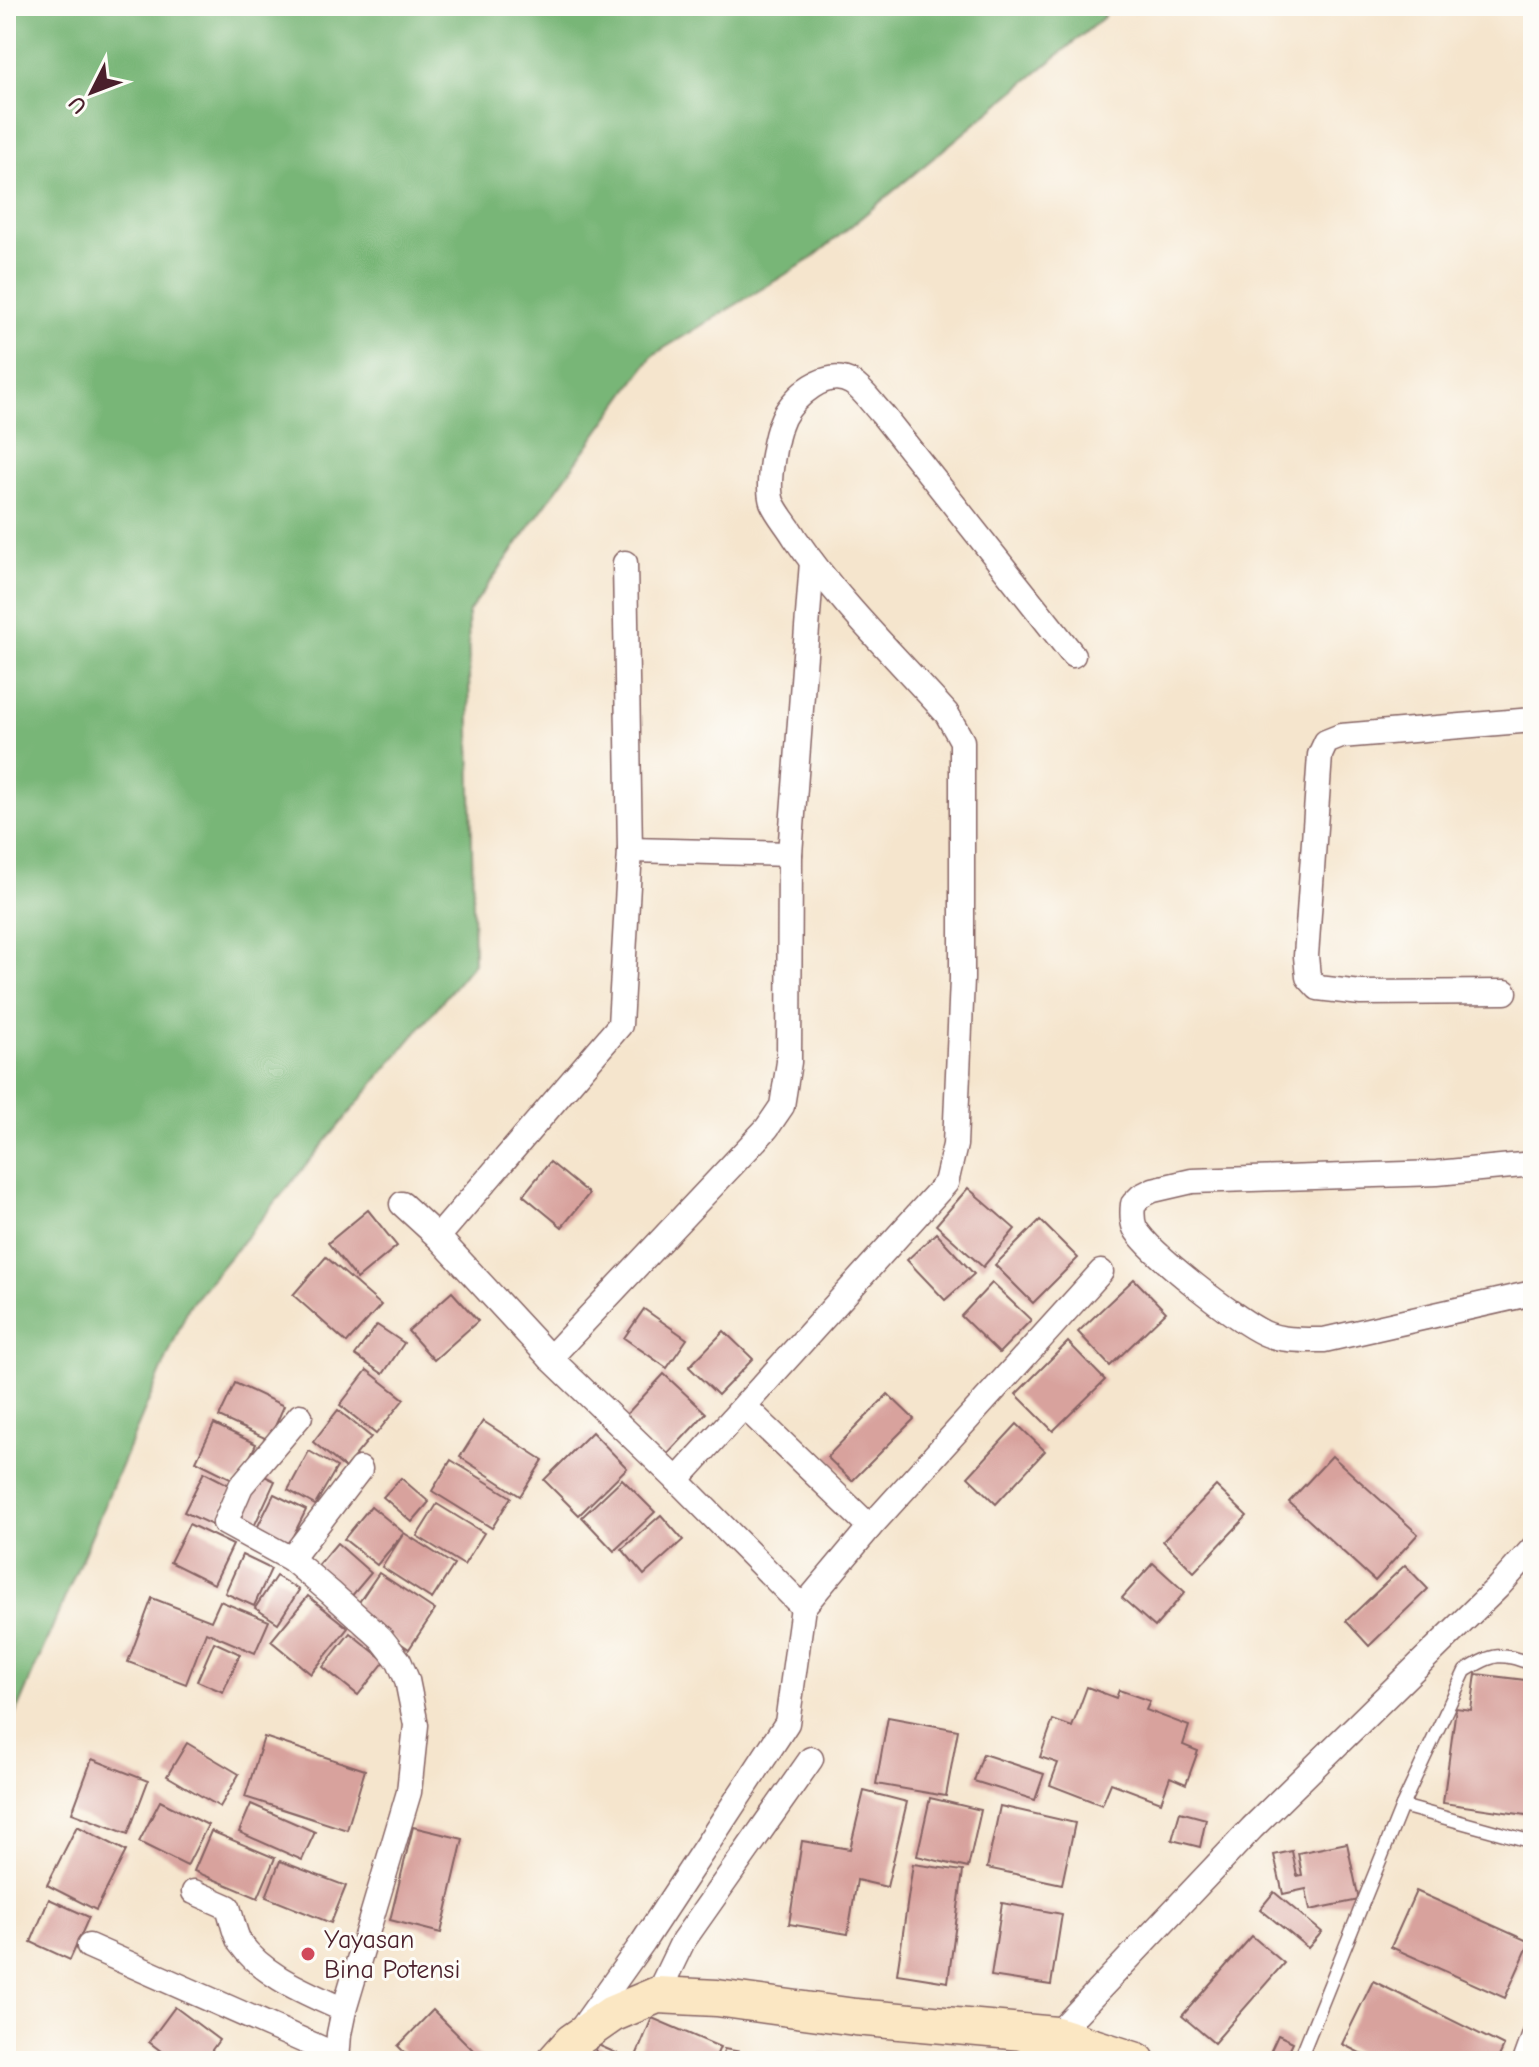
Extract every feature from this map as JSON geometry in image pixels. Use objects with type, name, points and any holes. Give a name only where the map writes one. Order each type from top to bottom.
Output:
[{"type":"street","points":[[677,1480],[946,1183],[955,1145],[962,979],[962,741],[947,714],[812,562],[773,504],[769,489],[776,445],[783,418],[797,398],[818,382],[834,378],[852,382],[882,414],[1073,655]]},
{"type":"street","points":[[550,1358],[767,1128],[782,1106],[789,1062],[790,854],[812,562]]},
{"type":"street","points":[[438,1237],[620,1025],[630,850],[625,563]]},
{"type":"street","points":[[1505,992],[1361,993],[1318,988],[1308,977],[1306,956],[1320,755],[1326,742],[1341,736],[1533,720]]},
{"type":"street","points":[[630,850],[790,854]]},
{"type":"street","points":[[1533,1164],[1437,1173],[1192,1181],[1141,1196],[1133,1204],[1132,1214],[1134,1227],[1149,1247],[1238,1317],[1265,1334],[1297,1340],[1324,1340],[1533,1293]]},
{"type":"street","points":[[402,1204],[438,1237],[550,1358],[803,1607]]},
{"type":"street","points":[[564,2052],[643,1942],[787,1723],[803,1607],[870,1527],[1101,1272]]},
{"type":"street","points":[[745,1407],[870,1527]]},
{"type":"street","points":[[89,1946],[336,2058],[344,2010],[409,1792],[416,1725],[407,1680],[399,1661],[381,1638],[291,1559],[236,1530],[225,1520],[241,1486],[300,1416]]},
{"type":"street","points":[[291,1559],[360,1469]]},
{"type":"street","points":[[1056,2035],[1252,1828],[1498,1587],[1533,1548]]},
{"type":"street","points":[[657,1995],[683,1941],[811,1759]]},
{"type":"street","points":[[194,1892],[228,1907],[238,1940],[255,1960],[276,1976],[344,2010]]},
{"type":"street","points":[[564,2052],[612,2014],[657,1995],[717,1998],[855,2017],[1056,2035],[1137,2061]]},
{"type":"lane","points":[[1299,2061],[1402,1806],[1465,1671],[1502,1654],[1533,1664]]},
{"type":"lane","points":[[1402,1806],[1533,1842]]},
{"type":"lane","points":[[1519,2061],[1533,2022]]},
{"type":"green space","points":[[6,6],[1105,6],[1104,17],[811,259],[653,355],[468,613],[474,963],[189,1306],[6,1736]]},
{"type":"building","points":[[550,1162],[589,1194],[562,1227],[523,1195]]},
{"type":"building","points":[[968,1188],[1015,1229],[983,1267],[936,1225]]},
{"type":"building","points":[[368,1210],[397,1246],[357,1279],[328,1243]]},
{"type":"building","points":[[1040,1220],[1078,1258],[1033,1303],[995,1265]]},
{"type":"building","points":[[936,1233],[974,1274],[945,1300],[907,1260]]},
{"type":"building","points":[[326,1257],[381,1305],[347,1343],[293,1295]]},
{"type":"building","points":[[1134,1279],[1166,1312],[1110,1366],[1078,1332]]},
{"type":"building","points":[[992,1283],[1031,1320],[999,1353],[961,1316]]},
{"type":"building","points":[[452,1292],[478,1321],[434,1360],[408,1331]]},
{"type":"building","points":[[644,1309],[687,1339],[667,1368],[624,1338]]},
{"type":"building","points":[[377,1325],[404,1343],[383,1374],[355,1355]]},
{"type":"building","points":[[724,1331],[753,1359],[718,1395],[689,1367]]},
{"type":"building","points":[[1068,1342],[1105,1380],[1053,1431],[1016,1394]]},
{"type":"building","points":[[367,1370],[404,1399],[376,1434],[340,1405]]},
{"type":"building","points":[[664,1374],[706,1413],[666,1456],[624,1417]]},
{"type":"building","points":[[235,1383],[284,1406],[269,1440],[219,1417]]},
{"type":"building","points":[[888,1394],[914,1419],[852,1481],[827,1457]]},
{"type":"building","points":[[338,1410],[371,1437],[345,1468],[313,1442]]},
{"type":"building","points":[[483,1421],[543,1460],[520,1496],[460,1457]]},
{"type":"building","points":[[214,1424],[256,1444],[238,1482],[196,1461]]},
{"type":"building","points":[[1017,1424],[1045,1451],[996,1504],[968,1477]]},
{"type":"building","points":[[592,1432],[627,1468],[579,1515],[544,1480]]},
{"type":"building","points":[[309,1451],[337,1467],[315,1505],[288,1490]]},
{"type":"building","points":[[1332,1456],[1418,1534],[1375,1581],[1289,1502]]},
{"type":"building","points":[[451,1460],[511,1497],[492,1528],[432,1491]]},
{"type":"building","points":[[204,1472],[233,1487],[214,1526],[184,1512]]},
{"type":"building","points":[[256,1472],[275,1481],[252,1531],[233,1522]]},
{"type":"building","points":[[401,1478],[429,1502],[412,1522],[383,1497]]},
{"type":"building","points":[[622,1479],[655,1512],[614,1551],[582,1517]]},
{"type":"building","points":[[1216,1486],[1247,1516],[1194,1572],[1163,1541]]},
{"type":"building","points":[[274,1494],[306,1510],[289,1544],[257,1528]]},
{"type":"building","points":[[437,1504],[484,1533],[464,1565],[417,1536]]},
{"type":"building","points":[[371,1506],[404,1533],[377,1565],[344,1539]]},
{"type":"building","points":[[661,1515],[683,1540],[644,1575],[622,1549]]},
{"type":"building","points":[[189,1524],[233,1545],[214,1584],[170,1562]]},
{"type":"building","points":[[404,1533],[454,1565],[432,1599],[382,1567]]},
{"type":"building","points":[[337,1543],[371,1573],[350,1598],[316,1568]]},
{"type":"building","points":[[242,1555],[271,1569],[254,1606],[225,1593]]},
{"type":"building","points":[[1153,1563],[1185,1592],[1155,1627],[1122,1598]]},
{"type":"building","points":[[1405,1565],[1428,1589],[1369,1646],[1346,1621]]},
{"type":"building","points":[[379,1573],[435,1610],[409,1649],[353,1611]]},
{"type":"building","points":[[276,1576],[299,1590],[278,1623],[255,1608]]},
{"type":"building","points":[[308,1596],[348,1628],[311,1674],[271,1641]]},
{"type":"building","points":[[152,1598],[211,1621],[220,1601],[269,1621],[255,1653],[206,1632],[186,1684],[128,1662]]},
{"type":"building","points":[[350,1633],[385,1661],[358,1695],[323,1667]]},
{"type":"building","points":[[214,1642],[240,1654],[223,1692],[197,1681]]},
{"type":"building","points":[[1476,1674],[1533,1681],[1533,1816],[1443,1803],[1456,1708],[1471,1710]]},
{"type":"building","points":[[1087,1687],[1116,1698],[1119,1690],[1150,1701],[1146,1710],[1189,1726],[1183,1745],[1198,1751],[1186,1784],[1170,1777],[1161,1802],[1111,1783],[1102,1805],[1050,1785],[1058,1763],[1040,1757],[1053,1720],[1072,1727]]},
{"type":"building","points":[[888,1717],[958,1730],[946,1796],[876,1784]]},
{"type":"building","points":[[264,1737],[365,1770],[347,1830],[245,1797]]},
{"type":"building","points":[[187,1743],[239,1774],[220,1807],[167,1776]]},
{"type":"building","points":[[983,1754],[1044,1774],[1035,1800],[974,1781]]},
{"type":"building","points":[[92,1759],[148,1781],[128,1834],[72,1813]]},
{"type":"building","points":[[864,1791],[907,1802],[887,1887],[857,1880],[848,1934],[789,1924],[802,1841],[850,1849]]},
{"type":"building","points":[[930,1798],[981,1810],[968,1868],[917,1856]]},
{"type":"building","points":[[160,1801],[208,1825],[187,1866],[139,1842]]},
{"type":"building","points":[[251,1804],[315,1832],[302,1860],[239,1832]]},
{"type":"building","points":[[1000,1806],[1075,1823],[1062,1884],[987,1868]]},
{"type":"building","points":[[1180,1812],[1206,1819],[1200,1847],[1172,1840]]},
{"type":"building","points":[[77,1826],[126,1851],[96,1910],[47,1885]]},
{"type":"building","points":[[413,1827],[463,1839],[441,1933],[390,1920]]},
{"type":"building","points":[[211,1831],[275,1858],[258,1898],[194,1871]]},
{"type":"building","points":[[1347,1843],[1359,1900],[1310,1910],[1306,1889],[1283,1894],[1274,1855],[1292,1851],[1297,1876],[1302,1875],[1298,1853]]},
{"type":"building","points":[[280,1861],[346,1886],[331,1923],[266,1897]]},
{"type":"building","points":[[913,1864],[963,1871],[948,1982],[897,1974]]},
{"type":"building","points":[[1416,1891],[1530,1942],[1505,1998],[1391,1947]]},
{"type":"building","points":[[1274,1892],[1322,1932],[1308,1948],[1260,1909]]},
{"type":"building","points":[[49,1899],[89,1917],[70,1960],[31,1942]]},
{"type":"building","points":[[1002,1903],[1062,1914],[1051,1985],[991,1976]]},
{"type":"building","points":[[1252,1936],[1284,1963],[1214,2043],[1182,2016]]},
{"type":"building","points":[[1373,1981],[1504,2046],[1497,2061],[1376,2061],[1342,2044]]},
{"type":"building","points":[[175,2007],[219,2040],[204,2061],[174,2061],[149,2042]]},
{"type":"building","points":[[433,2010],[484,2061],[413,2061],[398,2046]]},
{"type":"building","points":[[652,2018],[720,2047],[714,2061],[646,2061],[636,2056]]},
{"type":"building","points":[[1278,2035],[1293,2042],[1284,2061],[1266,2061]]},
{"type":"building","points":[[598,2045],[634,2061],[591,2061]]},
{"type":"building","points":[[724,2049],[782,2059],[782,2061],[722,2061]]},
{"type":"building","points":[[821,2053],[857,2060],[857,2061],[819,2061]]},
{"type":"building","points":[[314,2057],[314,2061],[248,2061],[248,2058]]},
{"type":"place","name":"Yayasan Bina Potensi","points":[[308,1954]]}]
